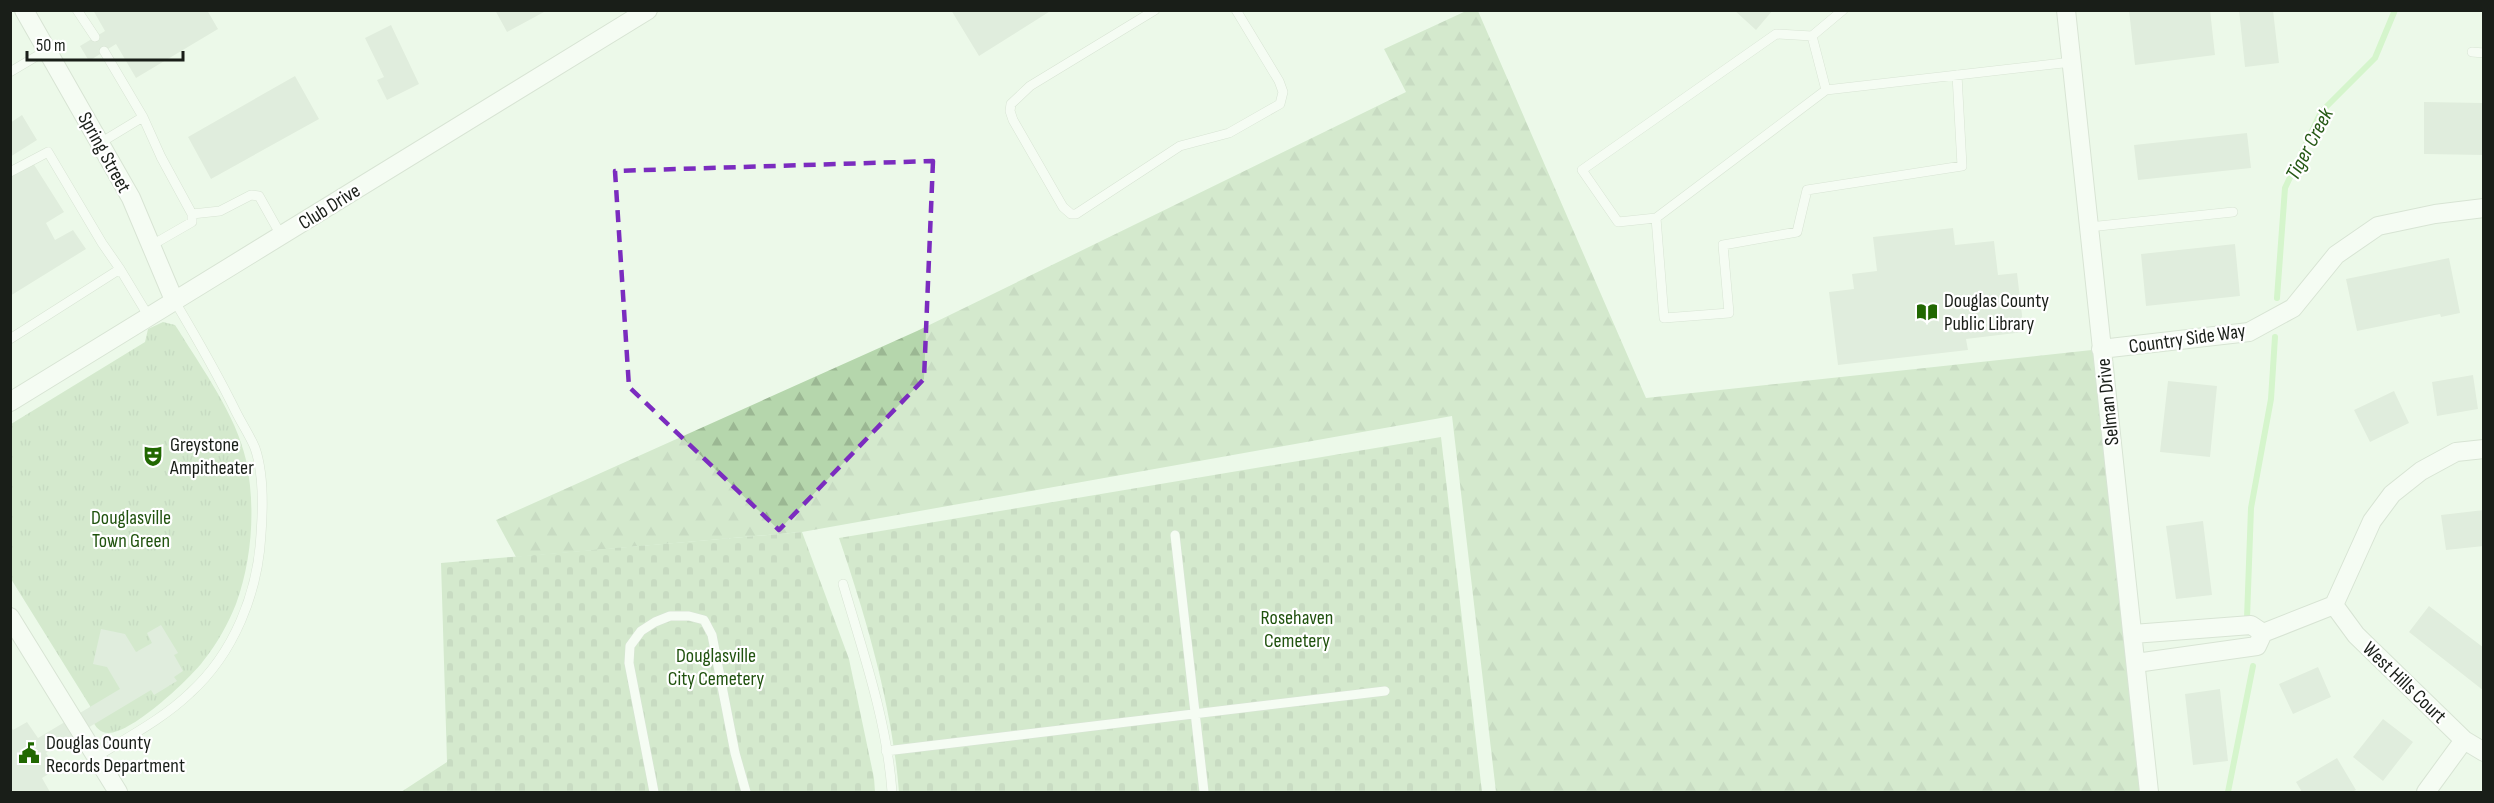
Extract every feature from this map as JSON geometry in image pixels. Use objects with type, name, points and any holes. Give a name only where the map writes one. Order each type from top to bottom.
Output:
[{"type":"street","name":"Spring Street","points":[[24,10],[131,198],[174,300]]},
{"type":"street","name":"Club Drive","points":[[11,400],[282,237],[413,153],[648,10]]},
{"type":"street","name":"Selman Drive","points":[[2066,10],[2150,792]]},
{"type":"street","name":"Country Side Way","points":[[2101,349],[2249,332],[2293,308],[2336,255],[2378,226],[2435,214],[2484,208]]},
{"type":"street","points":[[2136,663],[2257,646],[2264,633],[2334,605],[2372,520],[2392,494],[2421,471],[2456,452],[2484,449]]},
{"type":"street","name":"West Hills Court","points":[[2334,605],[2356,635],[2464,740],[2484,752]]},
{"type":"street","points":[[10,617],[118,792]]},
{"type":"street","points":[[2133,634],[2251,625],[2264,633]]},
{"type":"street","points":[[2426,792],[2464,740]]},
{"type":"lane","points":[[77,10],[95,37]]},
{"type":"lane","points":[[1155,10],[1030,86],[1015,99],[1010,111],[1063,207],[1071,214],[1076,214],[1180,146],[1229,133],[1280,104],[1283,92],[1279,81],[1236,10]]},
{"type":"lane","points":[[1843,10],[1812,36],[1776,34],[1582,170],[1618,222],[1656,219],[1826,90],[2072,62]]},
{"type":"lane","points":[[1812,36],[1826,90]]},
{"type":"lane","points":[[10,72],[48,50]]},
{"type":"lane","points":[[104,51],[143,117],[161,157],[192,214],[192,222],[152,245]]},
{"type":"lane","points":[[2472,52],[2484,53]]},
{"type":"lane","points":[[1656,219],[1664,318],[1729,313],[1723,245],[1797,232],[1807,190],[1962,166],[1957,75]]},
{"type":"lane","points":[[100,143],[143,117]]},
{"type":"lane","points":[[10,172],[48,152],[149,316]]},
{"type":"lane","points":[[192,214],[220,212],[251,195],[259,196],[282,237]]},
{"type":"lane","points":[[2089,227],[2234,212]]},
{"type":"lane","points":[[10,339],[120,269]]},
{"type":"lane","points":[[96,757],[162,716],[190,693],[214,668],[250,600],[260,563],[261,483],[255,450],[220,378],[174,300]]},
{"type":"lane","points":[[1175,535],[1204,792]]},
{"type":"lane","points":[[843,584],[875,692],[892,792]]},
{"type":"lane","points":[[654,792],[629,663],[630,646],[641,631],[670,616],[688,616],[704,620],[712,635],[735,753],[746,792]]},
{"type":"lane","points":[[886,751],[1385,691]]},
{"type":"highlighted area","points":[[933,161],[924,379],[779,530],[629,387],[615,171]]},
{"type":"green space","points":[[1466,11],[1478,11],[1646,398],[2101,349],[2147,792],[1496,792],[1452,416],[802,532],[516,557],[496,520],[917,331],[1406,92],[1384,49]]},
{"type":"green space","name":"Douglasville Town Green","points":[[163,322],[175,325],[218,393],[235,426],[249,478],[251,533],[249,551],[236,604],[222,634],[204,660],[172,693],[141,718],[113,732],[103,732],[95,724],[90,706],[11,579],[11,424],[145,342],[148,329]]},
{"type":"green space","name":"Rosehaven Cemetery","points":[[1441,437],[1482,792],[899,792],[891,728],[877,664],[839,538]]},
{"type":"green space","name":"Douglasville City Cemetery","points":[[802,532],[849,659],[875,792],[401,792],[447,762],[441,563]]},
{"type":"building","points":[[93,10],[207,10],[218,29],[136,78],[116,44],[89,61],[80,46],[105,31]]},
{"type":"building","points":[[495,10],[543,10],[544,12],[507,32]]},
{"type":"building","points":[[951,10],[1052,10],[979,56]]},
{"type":"building","points":[[1734,10],[1773,10],[1756,30]]},
{"type":"building","points":[[2129,10],[2210,10],[2215,55],[2135,65]]},
{"type":"building","points":[[2239,10],[2273,10],[2279,63],[2245,67]]},
{"type":"building","points":[[391,25],[419,84],[387,100],[377,80],[384,77],[365,38]]},
{"type":"building","points":[[295,76],[319,119],[211,179],[188,137]]},
{"type":"building","points":[[2424,102],[2484,103],[2484,155],[2424,154]]},
{"type":"building","points":[[22,115],[37,140],[10,157],[10,123]]},
{"type":"building","points":[[2247,133],[2251,168],[2138,180],[2134,145]]},
{"type":"building","points":[[33,163],[64,212],[46,223],[55,240],[73,230],[86,249],[10,296],[10,177]]},
{"type":"building","name":"Douglas County Public Library","points":[[1953,228],[1955,245],[1994,241],[1998,275],[2017,273],[2024,332],[1966,339],[1968,350],[1838,365],[1829,292],[1854,289],[1852,274],[1877,271],[1873,237]]},
{"type":"building","points":[[2235,244],[2240,296],[2146,306],[2141,254]]},
{"type":"building","points":[[2449,258],[2460,313],[2441,317],[2440,314],[2357,331],[2346,279]]},
{"type":"building","points":[[2473,375],[2478,409],[2437,416],[2432,382]]},
{"type":"building","points":[[2168,381],[2217,386],[2210,457],[2160,452]]},
{"type":"building","points":[[2394,391],[2409,423],[2370,442],[2354,410]]},
{"type":"building","points":[[2484,510],[2484,546],[2446,550],[2441,515]]},
{"type":"building","points":[[2203,521],[2212,595],[2176,599],[2166,526]]},
{"type":"building","points":[[2429,606],[2484,648],[2484,691],[2409,632]]},
{"type":"building","points":[[161,625],[178,653],[174,655],[183,671],[174,677],[177,681],[154,695],[151,690],[46,753],[57,769],[42,778],[50,792],[10,792],[10,725],[13,730],[27,722],[38,738],[120,689],[107,667],[93,664],[101,629],[125,634],[136,652],[152,643],[147,633]]},
{"type":"building","points":[[2318,667],[2331,697],[2293,714],[2279,684]]},
{"type":"building","points":[[2220,689],[2228,761],[2193,765],[2185,694]]},
{"type":"building","points":[[2383,719],[2413,742],[2383,781],[2353,757]]},
{"type":"building","points":[[2337,758],[2356,790],[2352,792],[2302,792],[2296,782]]},
{"type":"waterway","name":"Tiger Creek","points":[[2277,298],[2285,188],[2321,112],[2375,58],[2395,10]]},
{"type":"waterway","points":[[2247,618],[2251,508],[2271,399],[2275,337]]},
{"type":"waterway","points":[[2228,792],[2253,666]]},
{"type":"place","name":"Douglas County Public Library","points":[[1927,312]]},
{"type":"place","name":"Greystone Ampitheater","points":[[153,456]]},
{"type":"place","name":"Douglas County Records Department","points":[[29,753]]}]
